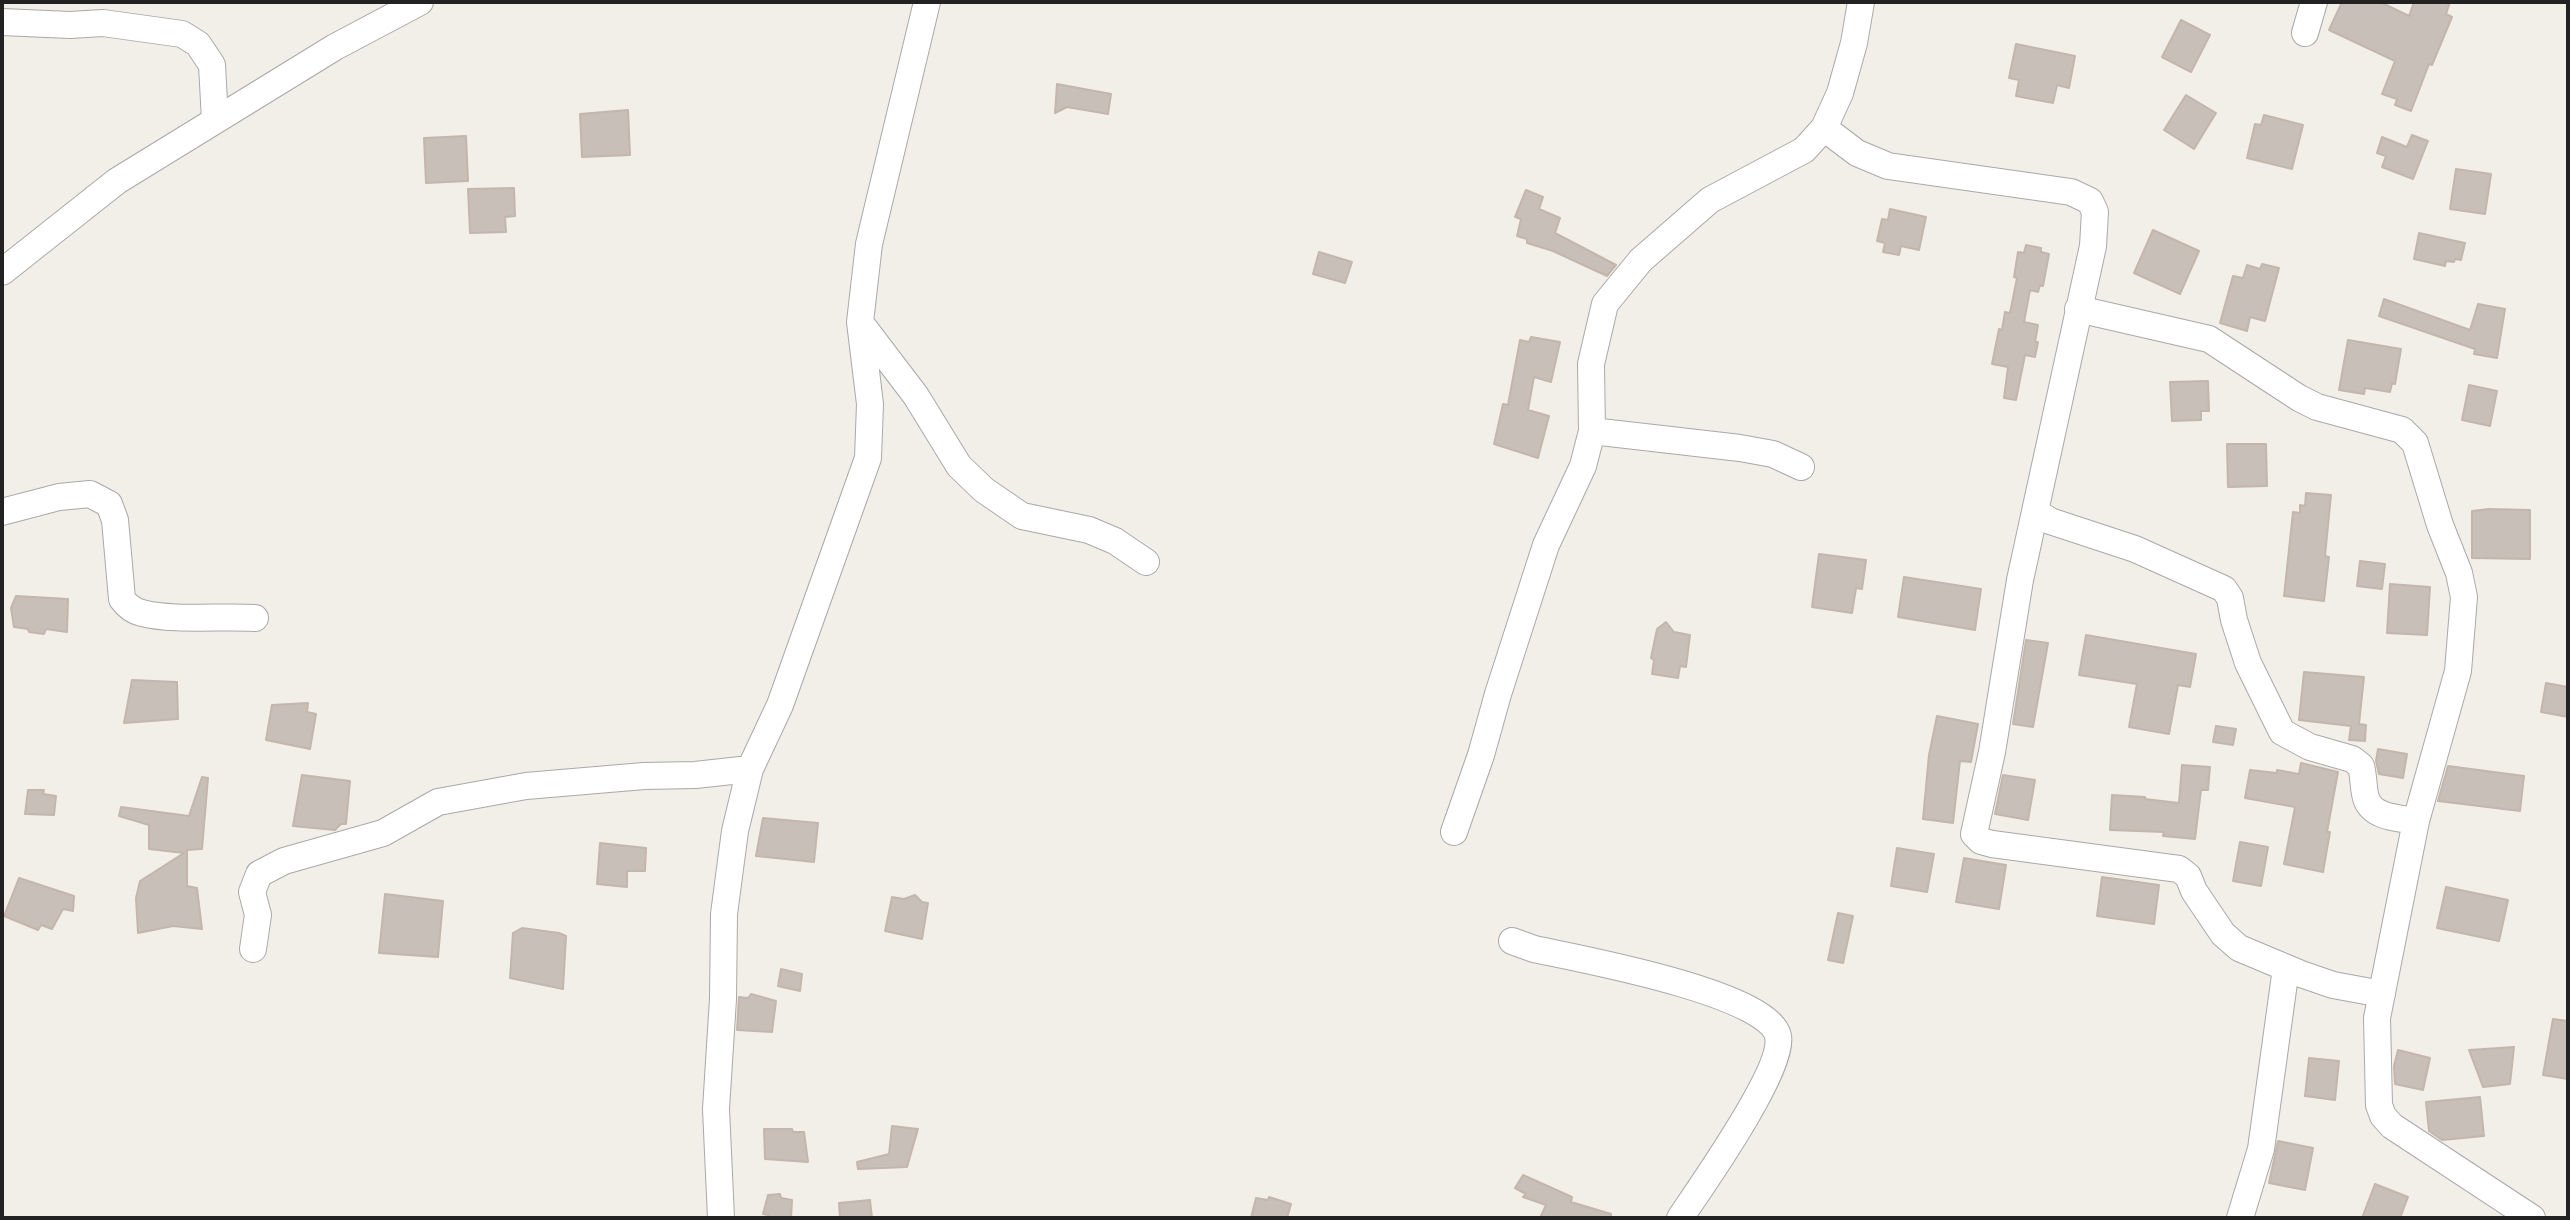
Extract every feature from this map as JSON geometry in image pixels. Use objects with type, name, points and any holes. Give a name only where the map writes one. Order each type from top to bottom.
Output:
[{"type":"street","points":[[2,272],[117,181],[335,47],[420,2]]},
{"type":"street","points":[[721,1218],[716,1109],[723,999],[724,914],[735,831],[750,769],[780,705],[868,458],[870,404],[860,322],[869,244],[927,2]]},
{"type":"street","points":[[1454,832],[1546,545],[1583,466],[1592,431],[1591,364],[1605,304],[1641,260],[1710,200],[1804,150],[1824,128],[1840,93],[1861,2]]},
{"type":"street","points":[[2305,33],[2314,2]]},
{"type":"street","points":[[2,22],[103,23],[182,34],[198,44],[212,65],[215,120]]},
{"type":"street","points":[[1824,128],[1857,153],[1888,166],[2071,192],[2090,201],[2095,212],[2095,229],[2020,580],[1992,752],[1974,834],[1981,841],[1992,844],[2179,869],[2188,876],[2194,891],[2223,934],[2239,948],[2333,985],[2382,994]]},
{"type":"street","points":[[2078,309],[2209,339],[2299,398],[2317,407],[2402,430],[2415,443],[2440,525],[2459,573],[2464,597],[2458,671],[2416,821],[2377,1018],[2379,1105],[2392,1126],[2532,1218]]},
{"type":"street","points":[[860,322],[916,396],[959,466],[984,490],[1022,516],[1089,530],[1115,541],[1146,562]]},
{"type":"street","points":[[1592,431],[1740,448],[1773,454],[1801,467]]},
{"type":"street","points":[[2,512],[59,497],[90,494],[109,504],[112,512],[122,599],[128,607],[140,613],[167,616],[255,618]]},
{"type":"street","points":[[2036,512],[2050,521],[2135,549],[2224,589],[2230,598],[2248,663],[2282,732],[2310,747],[2352,759],[2361,766],[2365,798],[2372,810],[2416,821]]},
{"type":"street","points":[[253,949],[258,915],[252,892],[259,874],[284,861],[383,833],[438,802],[526,786],[750,769]]},
{"type":"street","points":[[1512,941],[1534,949],[1696,987],[1730,1000],[1774,1025],[1778,1035],[1776,1056],[1740,1123],[1680,1218]]},
{"type":"street","points":[[2240,1218],[2261,1149],[2286,968]]},
{"type":"building","points":[[2342,2],[2380,2],[2409,16],[2414,2],[2450,2],[2446,14],[2452,17],[2411,111],[2395,105],[2397,99],[2382,94],[2395,61],[2329,30]]},
{"type":"building","points":[[2181,20],[2210,35],[2191,72],[2162,57]]},
{"type":"building","points":[[2016,44],[2075,56],[2069,88],[2057,85],[2053,103],[2016,96],[2019,80],[2009,78]]},
{"type":"building","points":[[1057,84],[1111,94],[1108,114],[1067,107],[1055,113]]},
{"type":"building","points":[[2186,95],[2216,113],[2194,149],[2164,130]]},
{"type":"building","points":[[628,110],[630,155],[582,157],[580,114]]},
{"type":"building","points":[[2264,115],[2303,125],[2292,169],[2247,158],[2255,124],[2261,125]]},
{"type":"building","points":[[2412,135],[2428,141],[2413,179],[2382,167],[2386,156],[2377,153],[2382,137],[2407,147]]},
{"type":"building","points":[[466,136],[468,181],[426,183],[424,138]]},
{"type":"building","points":[[2456,169],[2491,174],[2485,214],[2450,209]]},
{"type":"building","points":[[514,188],[515,216],[505,217],[506,232],[470,233],[468,189]]},
{"type":"building","points":[[1526,190],[1543,197],[1539,209],[1560,218],[1555,233],[1616,265],[1607,276],[1517,236],[1521,219],[1515,217]]},
{"type":"building","points":[[1890,209],[1926,217],[1919,250],[1901,246],[1899,255],[1883,252],[1885,243],[1877,241],[1882,219],[1888,220]]},
{"type":"building","points":[[2153,230],[2199,251],[2180,294],[2134,273]]},
{"type":"building","points":[[2419,233],[2465,243],[2461,260],[2446,261],[2445,266],[2414,259]]},
{"type":"building","points":[[2026,245],[2041,248],[2041,252],[2049,254],[2043,286],[2040,285],[2038,292],[2030,290],[2024,322],[2038,325],[2035,342],[2038,342],[2035,357],[2025,355],[2016,400],[2004,398],[2008,367],[1992,364],[2005,312],[2010,313],[2018,252],[2024,253]]},
{"type":"building","points":[[1319,252],[1352,262],[1345,283],[1313,274]]},
{"type":"building","points":[[2262,264],[2279,268],[2265,321],[2250,317],[2247,331],[2220,323],[2233,276],[2243,278],[2247,265],[2260,269]]},
{"type":"building","points":[[2384,299],[2470,330],[2478,304],[2505,309],[2497,358],[2474,354],[2475,349],[2379,316]]},
{"type":"building","points":[[1531,337],[1560,342],[1551,382],[1534,377],[1528,410],[1549,416],[1538,458],[1494,444],[1503,404],[1508,405],[1520,340],[1529,342]]},
{"type":"building","points":[[2348,340],[2401,349],[2395,384],[2392,383],[2390,392],[2365,388],[2364,394],[2339,390]]},
{"type":"building","points":[[2208,381],[2209,411],[2201,411],[2201,420],[2172,421],[2170,382]]},
{"type":"building","points":[[2469,385],[2497,391],[2490,426],[2462,420]]},
{"type":"building","points":[[2227,444],[2266,444],[2267,486],[2228,487]]},
{"type":"building","points":[[2306,493],[2331,495],[2324,601],[2284,596],[2293,512],[2300,513],[2300,505],[2305,506]]},
{"type":"building","points":[[2530,510],[2530,559],[2472,558],[2472,511]]},
{"type":"building","points":[[1819,554],[1866,560],[1862,589],[1856,588],[1852,613],[1812,607]]},
{"type":"building","points":[[2360,561],[2385,564],[2382,589],[2357,586]]},
{"type":"building","points":[[1904,577],[1981,589],[1975,630],[1898,617]]},
{"type":"building","points":[[2390,584],[2430,587],[2427,635],[2387,633]]},
{"type":"building","points":[[16,596],[68,599],[67,632],[46,629],[44,634],[14,627],[11,608]]},
{"type":"building","points":[[1666,622],[1674,632],[1690,635],[1686,667],[1680,666],[1678,678],[1652,674],[1654,660],[1651,658],[1657,629]]},
{"type":"building","points":[[2086,635],[2196,654],[2190,687],[2178,685],[2169,734],[2129,727],[2137,684],[2079,675]]},
{"type":"building","points":[[2026,640],[2048,643],[2033,727],[2013,724]]},
{"type":"building","points":[[2304,672],[2364,677],[2359,724],[2366,725],[2365,741],[2349,740],[2351,726],[2299,720]]},
{"type":"building","points":[[132,680],[177,682],[178,719],[124,723]]},
{"type":"building","points":[[2546,683],[2568,687],[2568,717],[2541,712]]},
{"type":"building","points":[[308,703],[307,712],[316,714],[310,749],[266,740],[272,705]]},
{"type":"building","points":[[1937,716],[1978,724],[1971,762],[1960,761],[1953,823],[1923,819],[1929,755]]},
{"type":"building","points":[[2216,726],[2236,729],[2233,745],[2213,742]]},
{"type":"building","points":[[2378,749],[2407,754],[2403,778],[2379,774],[2376,761]]},
{"type":"building","points":[[2301,763],[2338,772],[2323,872],[2284,864],[2295,807],[2245,798],[2250,770],[2299,774]]},
{"type":"building","points":[[2182,765],[2210,767],[2208,790],[2201,790],[2195,839],[2163,836],[2164,832],[2110,830],[2112,795],[2179,803]]},
{"type":"building","points":[[2448,766],[2524,776],[2520,811],[2438,801]]},
{"type":"building","points":[[302,775],[350,781],[346,824],[335,830],[293,826]]},
{"type":"building","points":[[2003,775],[2035,780],[2028,820],[1995,814]]},
{"type":"building","points":[[202,777],[208,778],[202,849],[187,850],[187,886],[197,888],[202,929],[173,926],[138,933],[136,898],[140,881],[184,853],[149,849],[149,825],[119,816],[121,807],[189,816]]},
{"type":"building","points":[[28,790],[44,790],[43,794],[56,796],[54,815],[25,814]]},
{"type":"building","points":[[763,818],[818,823],[814,862],[756,856]]},
{"type":"building","points":[[2240,842],[2268,847],[2261,886],[2233,881]]},
{"type":"building","points":[[600,843],[646,848],[645,871],[627,871],[627,887],[597,884]]},
{"type":"building","points":[[1897,848],[1934,854],[1927,892],[1891,886]]},
{"type":"building","points":[[1964,858],[2006,865],[1999,909],[1956,902]]},
{"type":"building","points":[[2102,877],[2159,885],[2154,924],[2097,916]]},
{"type":"building","points":[[19,878],[74,896],[73,911],[63,909],[52,929],[41,925],[38,930],[4,916]]},
{"type":"building","points":[[2446,887],[2508,900],[2499,941],[2437,928]]},
{"type":"building","points":[[385,894],[443,901],[438,957],[379,953]]},
{"type":"building","points":[[915,895],[928,903],[922,939],[885,931],[892,897],[904,899]]},
{"type":"building","points":[[1838,913],[1853,916],[1843,963],[1828,960]]},
{"type":"building","points":[[522,928],[566,936],[563,989],[510,978],[513,933]]},
{"type":"building","points":[[781,969],[802,974],[800,991],[778,986]]},
{"type":"building","points":[[751,994],[776,1001],[772,1032],[737,1030],[739,997],[748,998]]},
{"type":"building","points":[[2553,1019],[2568,1021],[2568,1079],[2543,1075]]},
{"type":"building","points":[[2514,1047],[2510,1084],[2483,1087],[2469,1050]]},
{"type":"building","points":[[2398,1050],[2430,1058],[2423,1090],[2395,1084],[2394,1066]]},
{"type":"building","points":[[2309,1058],[2339,1061],[2335,1100],[2305,1096]]},
{"type":"building","points":[[2480,1097],[2484,1136],[2442,1140],[2429,1131],[2426,1102]]},
{"type":"building","points":[[892,1126],[918,1129],[907,1167],[858,1169],[857,1162],[889,1154]]},
{"type":"building","points":[[764,1129],[804,1132],[808,1162],[765,1159]]},
{"type":"building","points":[[2278,1141],[2313,1148],[2305,1190],[2269,1183]]},
{"type":"building","points":[[1523,1175],[1572,1197],[1571,1202],[1611,1214],[1611,1218],[1540,1218],[1546,1205],[1523,1197],[1526,1194],[1515,1188]]},
{"type":"building","points":[[2375,1184],[2408,1197],[2400,1218],[2362,1218]]},
{"type":"building","points":[[780,1194],[781,1198],[792,1200],[791,1218],[768,1218],[763,1214],[768,1195]]},
{"type":"building","points":[[1269,1197],[1291,1204],[1287,1218],[1251,1218],[1256,1198],[1268,1200]]},
{"type":"building","points":[[870,1200],[872,1218],[840,1218],[839,1203]]}]
